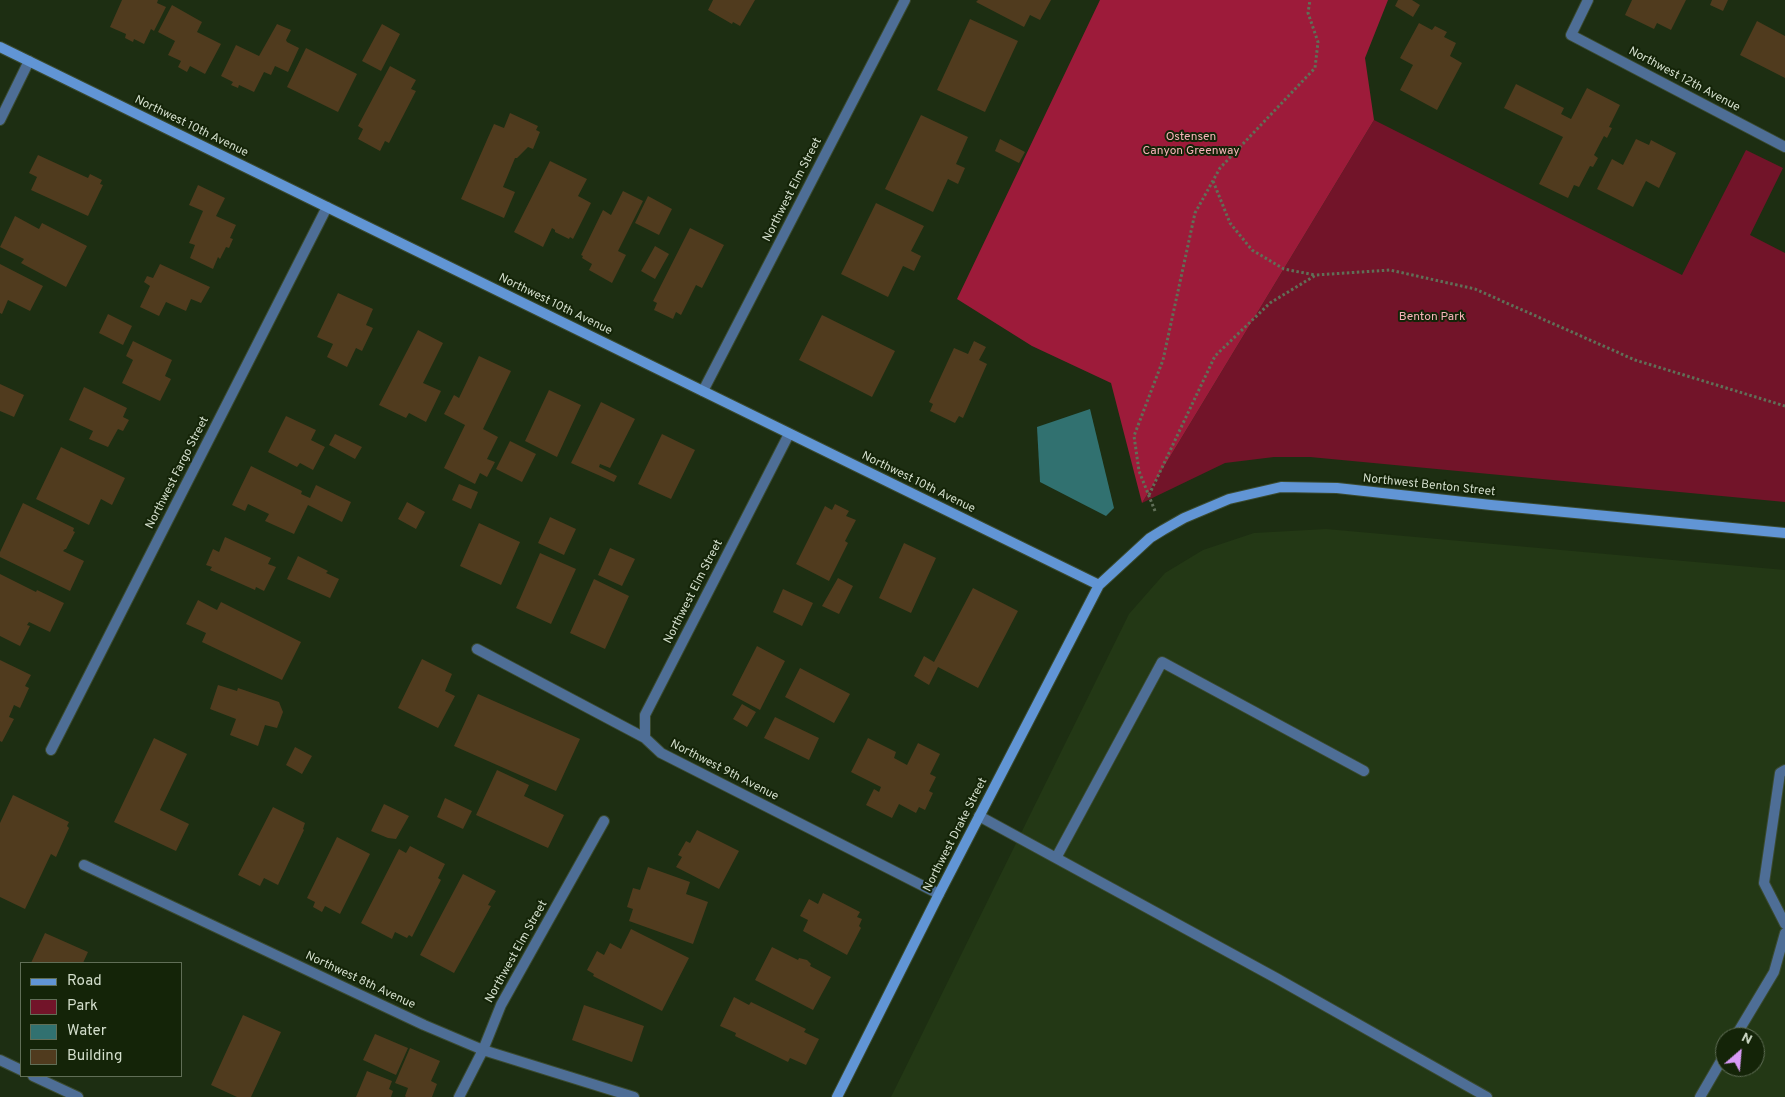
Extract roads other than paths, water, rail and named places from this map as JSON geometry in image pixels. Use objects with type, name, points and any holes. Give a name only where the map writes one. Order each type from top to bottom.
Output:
[{"type":"street","name":"Northwest Elm Street","points":[[703,391],[904,0]]},
{"type":"street","name":"Northwest 12th Avenue","points":[[1588,0],[1571,34],[1785,147]]},
{"type":"street","name":"Northwest 10th Avenue","points":[[0,47],[1098,585]]},
{"type":"street","points":[[0,120],[29,61]]},
{"type":"street","name":"Northwest Fargo Street","points":[[51,750],[327,207]]},
{"type":"street","name":"Northwest Elm Street","points":[[645,738],[645,715],[789,434]]},
{"type":"street","name":"Northwest Benton Street","points":[[1098,585],[1150,538],[1184,518],[1229,499],[1281,487],[1338,488],[1491,505],[1785,533]]},
{"type":"street","name":"Northwest Drake Street","points":[[837,1097],[1098,585]]},
{"type":"street","name":"Northwest 9th Avenue","points":[[477,649],[645,738],[661,753],[939,894]]},
{"type":"street","points":[[1056,858],[1162,662],[1364,771]]},
{"type":"street","points":[[1785,770],[1780,773],[1764,883],[1785,924]]},
{"type":"street","points":[[979,816],[1276,978],[1487,1097]]},
{"type":"street","name":"Northwest Elm Street","points":[[459,1097],[501,1005],[604,821]]},
{"type":"street","name":"Northwest 8th Avenue","points":[[84,865],[424,1025],[482,1050],[634,1097]]},
{"type":"street","points":[[1741,1027],[1774,972],[1785,933]]},
{"type":"street","points":[[0,1060],[20,1070]]},
{"type":"street","points":[[1700,1097],[1715,1071]]},
{"type":"street","points":[[35,1077],[78,1097]]},
{"type":"water","points":[[1090,409],[1114,508],[1106,516],[1040,482],[1037,427]]},
{"type":"park label","name":"Ostensen Canyon Greenway","points":[[1191,145]]},
{"type":"park label","name":"Benton Park","points":[[1432,318]]}]
